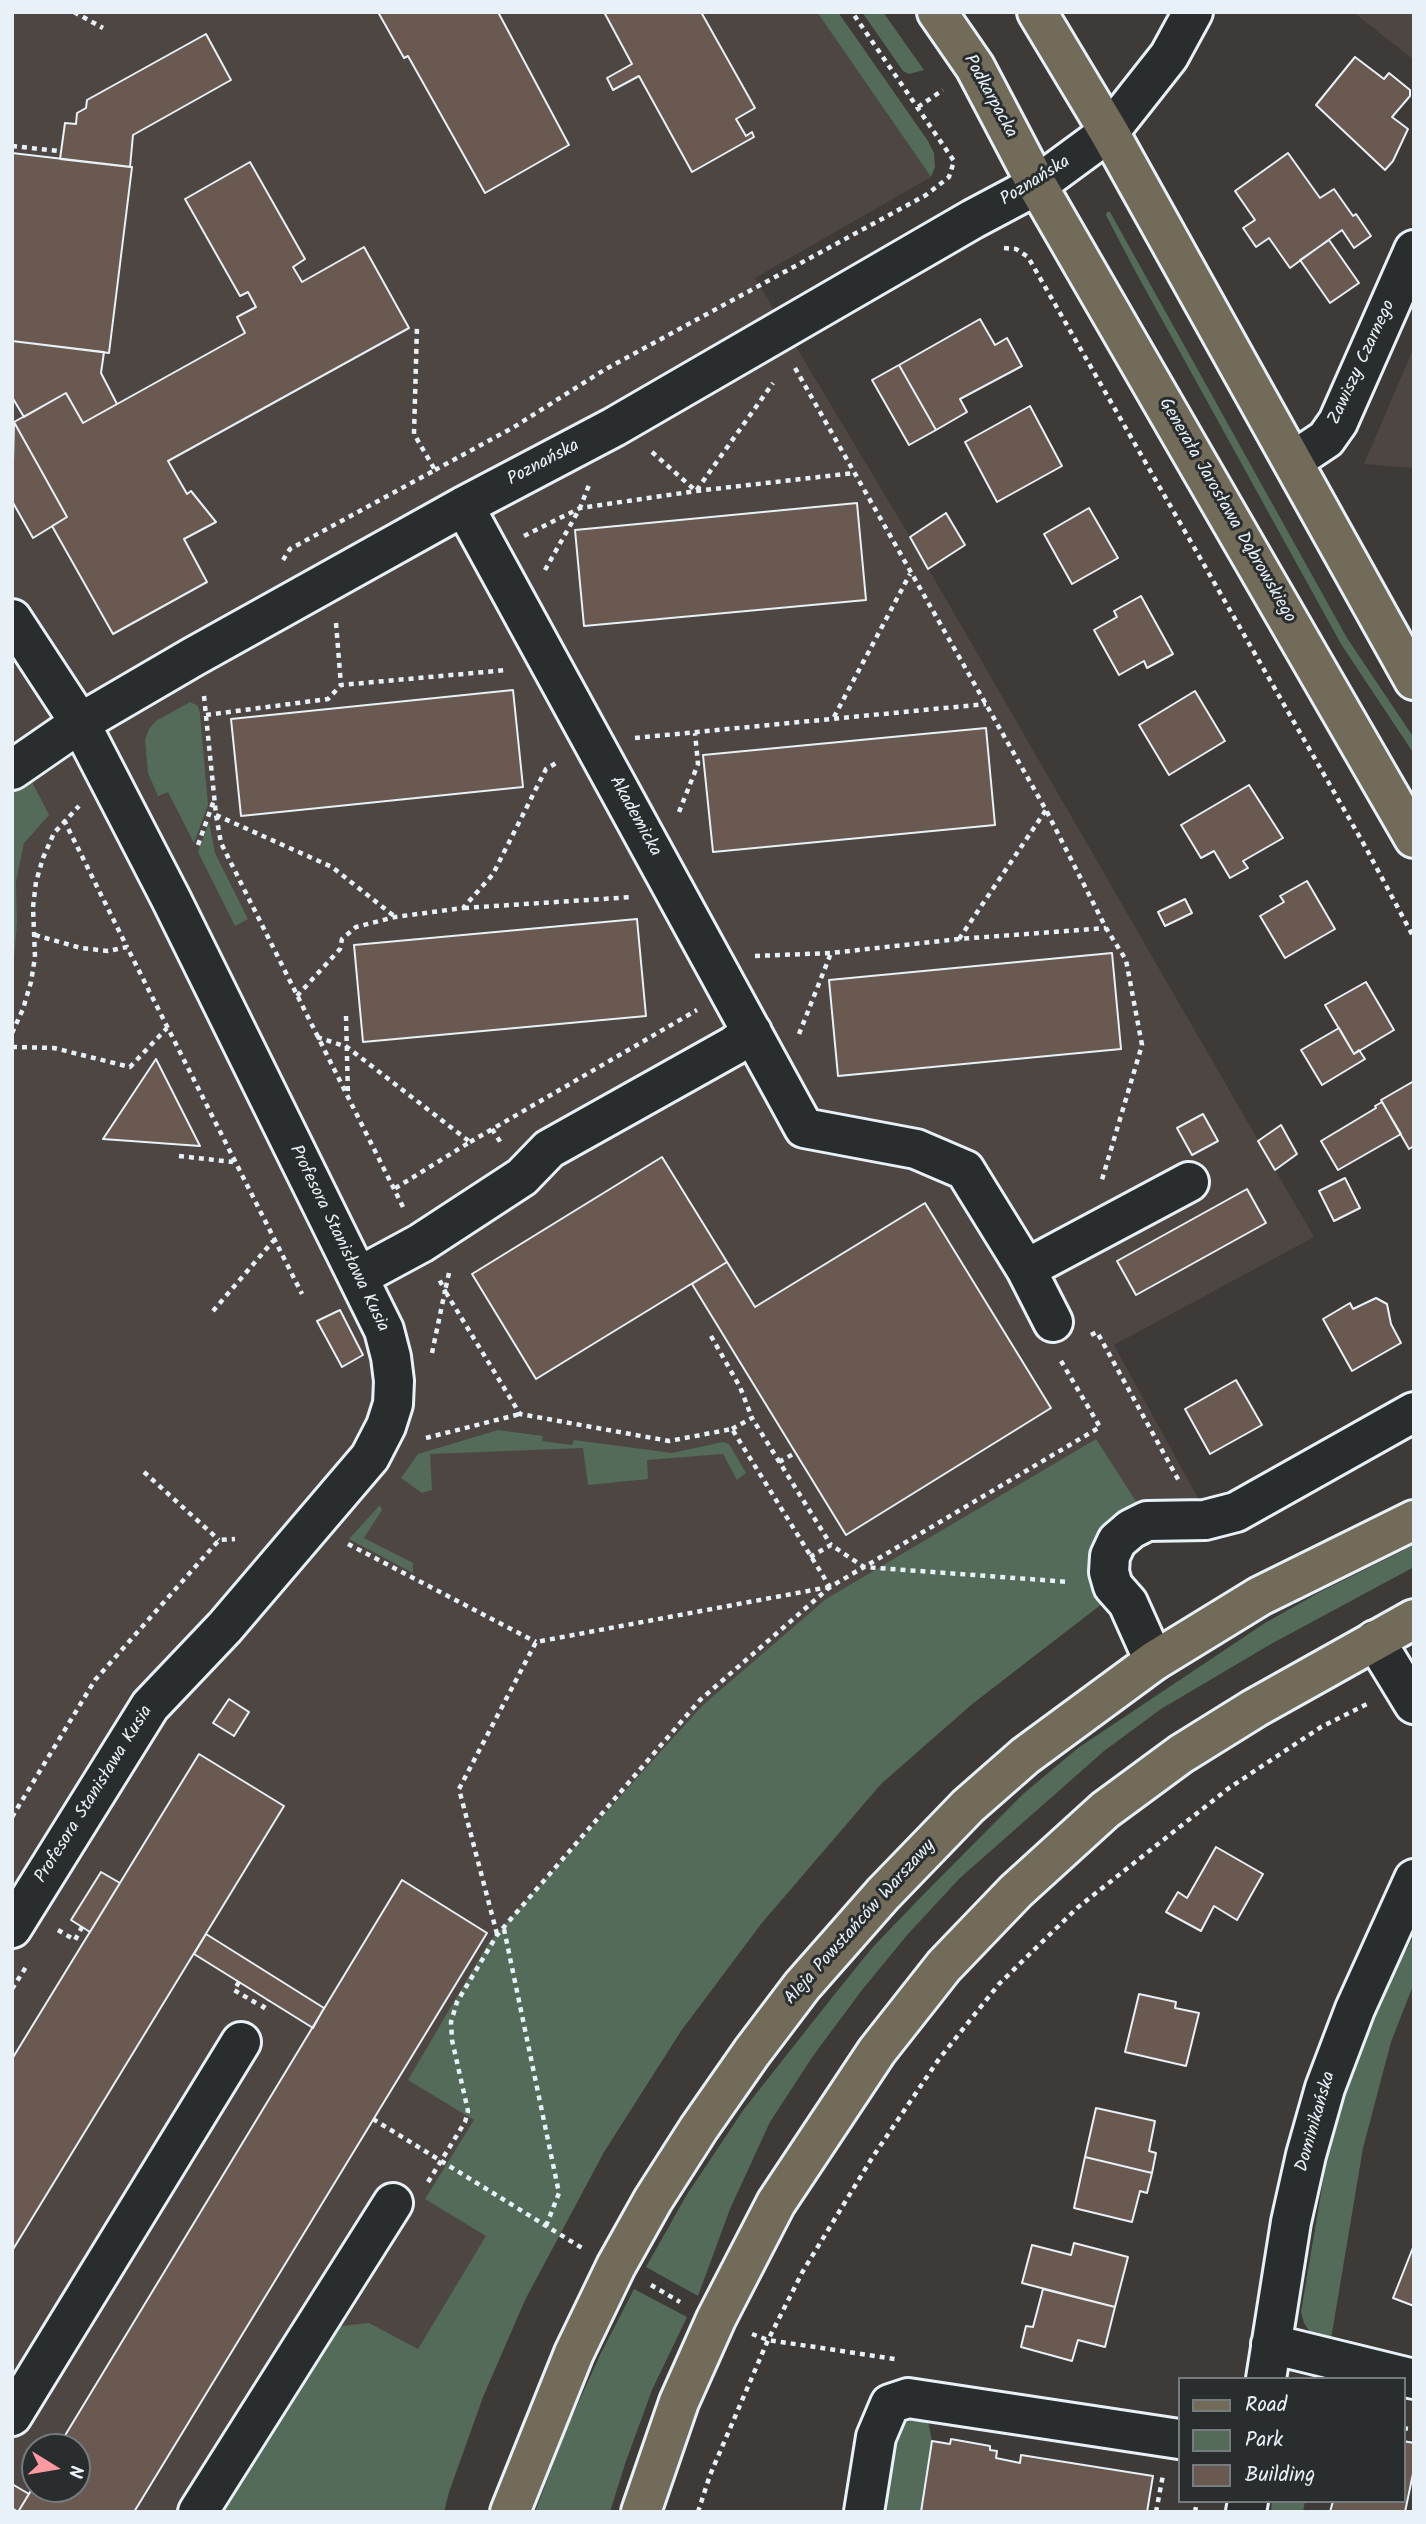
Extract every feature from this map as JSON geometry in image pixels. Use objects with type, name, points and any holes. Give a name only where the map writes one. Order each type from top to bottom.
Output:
[{"type":"main road","name":"Podkarpacka","points":[[937,12],[975,67],[1037,185]]},
{"type":"main road","points":[[1037,12],[1109,132],[1414,680]]},
{"type":"main road","name":"Generała Jarosława Dąbrowskiego","points":[[1037,185],[1414,838]]},
{"type":"main road","name":"Aleja Powstańców Warszawy","points":[[510,2512],[574,2353],[616,2266],[653,2200],[699,2127],[752,2052],[802,1986],[883,1894],[968,1806],[1025,1756],[1154,1661],[1260,1596],[1414,1520]]},
{"type":"main road","points":[[641,2512],[679,2403],[716,2319],[776,2203],[877,2051],[944,1966],[1016,1891],[1105,1810],[1181,1754],[1255,1708],[1414,1619]]},
{"type":"street","name":"Poznańska","points":[[12,770],[80,723],[193,657],[464,506],[603,433],[973,219],[1037,185],[1109,132],[1169,56],[1194,12]]},
{"type":"street","name":"Zawiszy Czarnego","points":[[1293,461],[1326,439],[1338,422],[1414,250]]},
{"type":"street","name":"Akademicka","points":[[464,506],[804,1128],[916,1149],[965,1170],[1026,1269]]},
{"type":"street","points":[[12,619],[80,723]]},
{"type":"street","name":"Profesora Stanisława Kusia","points":[[22,1943],[150,1706],[225,1627],[358,1473],[380,1442],[393,1404],[394,1381],[384,1330],[115,787],[80,723]]},
{"type":"street","points":[[358,1277],[436,1254],[522,1177],[549,1149],[733,1046],[752,1032]]},
{"type":"street","points":[[1053,1322],[1026,1269],[1189,1182]]},
{"type":"street","points":[[1154,1661],[1128,1603],[1113,1586],[1109,1572],[1110,1556],[1117,1541],[1131,1529],[1147,1521],[1205,1520],[1236,1513],[1414,1412]]},
{"type":"street","points":[[1375,1640],[1408,1695]]},
{"type":"street","name":"Dominikańska","points":[[1269,2362],[1291,2222],[1325,2088],[1355,2009],[1414,1879]]},
{"type":"street","points":[[12,2417],[241,2042]]},
{"type":"street","points":[[198,2512],[394,2203]]},
{"type":"street","points":[[1269,2362],[1397,2377]]},
{"type":"street","points":[[864,2512],[876,2437],[890,2404],[908,2398],[1178,2440]]},
{"type":"path","points":[[74,12],[103,28]]},
{"type":"path","points":[[278,569],[290,549],[514,427],[604,370],[926,195],[949,177],[954,161],[852,12]]},
{"type":"path","points":[[12,146],[59,151]]},
{"type":"path","points":[[1001,248],[1016,249],[1028,257],[1359,836],[1414,938]]},
{"type":"path","points":[[417,326],[414,434],[435,470]]},
{"type":"path","points":[[790,360],[1046,810],[1106,928],[1126,960],[1142,1045],[1085,1238]]},
{"type":"path","points":[[696,491],[775,382]]},
{"type":"path","points":[[647,448],[696,491]]},
{"type":"path","points":[[515,540],[580,508],[696,491],[853,473]]},
{"type":"path","points":[[522,612],[580,508],[590,484]]},
{"type":"path","points":[[834,717],[911,573]]},
{"type":"path","points":[[333,580],[341,685]]},
{"type":"path","points":[[206,715],[328,699],[341,685],[551,667]]},
{"type":"path","points":[[193,697],[203,692],[221,843],[394,1189],[436,1254],[445,1291],[520,1414]]},
{"type":"path","points":[[463,908],[494,874],[546,769],[592,742],[986,704]]},
{"type":"path","points":[[297,996],[340,949],[342,939],[356,927],[395,917],[667,878],[698,764],[695,733]]},
{"type":"path","points":[[12,1033],[31,982],[36,882],[48,845],[76,807],[115,787]]},
{"type":"path","points":[[198,845],[214,799]]},
{"type":"path","points":[[958,939],[1046,810]]},
{"type":"path","points":[[216,815],[332,867],[395,917]]},
{"type":"path","points":[[64,820],[302,1294]]},
{"type":"path","points":[[711,958],[831,953],[958,939],[1106,928]]},
{"type":"path","points":[[35,935],[81,948],[108,950],[127,947]]},
{"type":"path","points":[[779,1082],[831,953]]},
{"type":"path","points":[[394,1189],[492,1129],[730,992]]},
{"type":"path","points":[[346,1016],[348,1098]]},
{"type":"path","points":[[12,1047],[54,1048],[130,1067],[167,1028]]},
{"type":"path","points":[[317,1037],[347,1047],[470,1142]]},
{"type":"path","points":[[492,1129],[522,1177]]},
{"type":"path","points":[[179,1156],[234,1162]]},
{"type":"path","points":[[213,1311],[274,1240]]},
{"type":"path","points":[[432,1356],[445,1291],[436,1254]]},
{"type":"path","points":[[394,2203],[421,2194],[465,2122],[468,2111],[452,2040],[451,2022],[457,2002],[498,1935],[700,1700],[830,1587],[1100,1427],[1058,1354],[1053,1322]]},
{"type":"path","points":[[1087,1338],[1097,1332],[1191,1504],[1196,1519]]},
{"type":"path","points":[[710,1336],[740,1387],[752,1418],[831,1545],[864,1567],[1113,1586]]},
{"type":"path","points":[[415,1441],[520,1414],[669,1441],[732,1429],[752,1418]]},
{"type":"path","points":[[732,1429],[830,1587]]},
{"type":"path","points":[[779,1462],[795,1453]]},
{"type":"path","points":[[144,1472],[219,1540]]},
{"type":"path","points":[[336,1538],[536,1642],[830,1587]]},
{"type":"path","points":[[12,1817],[95,1681],[219,1540],[235,1539]]},
{"type":"path","points":[[810,1558],[831,1545]]},
{"type":"path","points":[[498,1935],[459,1789],[536,1642]]},
{"type":"path","points":[[698,2512],[710,2475],[768,2340],[803,2271],[872,2158],[939,2059],[999,1984],[1077,1908],[1229,1788],[1321,1727],[1408,1695]]},
{"type":"path","points":[[51,1925],[75,1940],[82,1927]]},
{"type":"path","points":[[504,1928],[559,2193],[546,2226]]},
{"type":"path","points":[[12,1989],[22,1943]]},
{"type":"path","points":[[239,1982],[234,1990],[262,2009],[268,2000]]},
{"type":"path","points":[[373,2119],[546,2226],[691,2308],[768,2340],[899,2359]]},
{"type":"shaded area","points":[[12,12],[817,12],[931,177],[755,278],[910,537],[1314,1237],[1114,1345],[1205,1511],[1173,1511],[971,1705],[881,1784],[761,1924],[681,2031],[604,2152],[525,2300],[483,2397],[442,2512],[12,2512]]},
{"type":"shaded area","points":[[1353,12],[1414,12],[1414,60]]},
{"type":"shaded area","points":[[1414,347],[1414,468],[1364,464]]},
{"type":"green space","points":[[817,12],[838,12],[928,141],[934,153],[935,167],[931,177]]},
{"type":"green space","points":[[862,12],[883,12],[924,70],[909,74],[903,71]]},
{"type":"green space","points":[[1110,212],[1347,638],[1414,738],[1414,754],[1341,644],[1133,267],[1106,215]]},
{"type":"green space","points":[[190,702],[198,706],[200,714],[208,805],[194,843],[168,792],[158,796],[148,773],[145,740],[156,721]]},
{"type":"green space","points":[[30,778],[49,815],[24,843],[16,881],[17,922],[12,987],[12,792]]},
{"type":"green space","points":[[209,822],[215,853],[248,919],[235,926],[198,852]]},
{"type":"green space","points":[[498,1430],[543,1436],[542,1441],[572,1445],[574,1440],[672,1453],[723,1442],[729,1444],[746,1473],[737,1480],[723,1454],[647,1460],[648,1479],[588,1485],[583,1448],[430,1454],[432,1490],[422,1493],[401,1478],[418,1454]]},
{"type":"green space","points":[[1096,1439],[1141,1509],[1107,1600],[971,1705],[881,1784],[761,1924],[681,2031],[604,2152],[525,2300],[483,2397],[444,2512],[224,2512],[341,2326],[369,2323],[418,2349],[486,2236],[425,2199],[474,2120],[408,2080],[489,1942],[702,1706],[826,1599]]},
{"type":"green space","points":[[380,1505],[382,1510],[364,1538],[413,1563],[413,1573],[349,1539]]},
{"type":"green space","points":[[1414,1545],[1414,1567],[1271,1644],[1161,1709],[1104,1751],[960,1878],[908,1934],[862,1990],[813,2056],[770,2122],[730,2209],[698,2296],[646,2267],[686,2196],[744,2109],[834,1995],[872,1948],[1023,1794],[1078,1748],[1265,1623]]},
{"type":"green space","points":[[1414,1936],[1414,1983],[1391,2042],[1363,2148],[1330,2345],[1314,2338],[1304,2323],[1301,2312],[1327,2158],[1354,2065],[1392,1975]]},
{"type":"green space","points":[[634,2289],[687,2317],[652,2390],[610,2512],[535,2512],[566,2430]]},
{"type":"green space","points":[[928,2421],[932,2441],[921,2512],[880,2512],[897,2430],[903,2423]]},
{"type":"green space","points":[[1272,2503],[1305,2503],[1303,2512],[1271,2512]]},
{"type":"building","points":[[378,12],[498,12],[569,145],[485,193],[408,56],[404,58]]},
{"type":"building","points":[[604,12],[701,12],[755,108],[736,119],[746,136],[752,132],[754,137],[692,172],[639,76],[613,90],[607,78],[632,64]]},
{"type":"building","points":[[206,34],[231,80],[133,135],[130,167],[60,159],[65,123],[76,124],[77,113],[86,108],[87,100]]},
{"type":"building","points":[[1355,57],[1384,79],[1389,73],[1410,90],[1410,96],[1392,117],[1408,129],[1393,161],[1385,170],[1316,105]]},
{"type":"building","points":[[12,153],[132,167],[109,353],[12,341]]},
{"type":"building","points":[[1288,153],[1320,198],[1334,189],[1371,236],[1354,248],[1342,230],[1290,268],[1269,238],[1256,247],[1243,228],[1255,220],[1235,191]]},
{"type":"building","points":[[250,162],[305,259],[293,267],[302,282],[364,247],[409,328],[168,461],[187,494],[191,491],[216,522],[184,539],[207,582],[113,634],[52,526],[67,517],[14,422],[66,393],[83,423],[245,333],[237,317],[256,307],[248,292],[240,296],[185,199]]},
{"type":"building","points":[[1329,240],[1359,283],[1330,303],[1300,260]]},
{"type":"building","points":[[980,319],[995,345],[1007,338],[1022,366],[960,399],[967,412],[936,430],[899,365]]},
{"type":"building","points":[[12,341],[104,352],[101,373],[117,404],[83,423],[66,393],[24,417],[12,397]]},
{"type":"building","points":[[899,365],[936,430],[909,445],[872,380]]},
{"type":"building","points":[[1030,406],[1062,466],[997,502],[965,442]]},
{"type":"building","points":[[14,422],[67,517],[33,538],[12,501]]},
{"type":"building","points":[[857,503],[866,600],[584,626],[575,530]]},
{"type":"building","points":[[1089,508],[1118,558],[1072,584],[1044,534]]},
{"type":"building","points":[[946,513],[965,545],[928,569],[910,537]]},
{"type":"building","points":[[1141,596],[1173,654],[1147,668],[1144,661],[1119,675],[1094,630],[1117,617],[1114,611]]},
{"type":"building","points":[[513,690],[523,787],[241,816],[231,719]]},
{"type":"building","points":[[1195,691],[1225,741],[1169,775],[1139,725]]},
{"type":"building","points":[[986,728],[995,825],[713,852],[703,755]]},
{"type":"building","points":[[1249,785],[1283,838],[1243,861],[1248,868],[1230,878],[1214,851],[1201,858],[1181,825]]},
{"type":"building","points":[[1307,881],[1335,929],[1285,958],[1260,916],[1284,902],[1280,896]]},
{"type":"building","points":[[1185,899],[1192,913],[1165,926],[1158,912]]},
{"type":"building","points":[[637,919],[646,1016],[363,1042],[354,945]]},
{"type":"building","points":[[1112,953],[1121,1049],[838,1076],[829,980]]},
{"type":"building","points":[[1366,982],[1394,1030],[1354,1054],[1325,1005]]},
{"type":"building","points":[[1339,1028],[1354,1054],[1359,1050],[1365,1059],[1322,1085],[1301,1050]]},
{"type":"building","points":[[156,1059],[200,1146],[103,1139]]},
{"type":"building","points":[[1414,1081],[1414,1146],[1409,1149],[1381,1100]]},
{"type":"building","points":[[1382,1102],[1401,1134],[1338,1170],[1321,1141]]},
{"type":"building","points":[[1203,1114],[1218,1141],[1192,1155],[1177,1128]]},
{"type":"building","points":[[1281,1125],[1297,1154],[1275,1170],[1258,1141]]},
{"type":"building","points":[[662,1157],[727,1262],[536,1379],[472,1274]]},
{"type":"building","points":[[1345,1178],[1360,1208],[1334,1221],[1319,1191]]},
{"type":"building","points":[[1247,1189],[1266,1223],[1136,1295],[1117,1261]]},
{"type":"building","points":[[925,1203],[1051,1408],[846,1535],[692,1284],[727,1262],[755,1307]]},
{"type":"building","points":[[1376,1298],[1387,1304],[1391,1324],[1401,1343],[1352,1371],[1323,1319],[1350,1303],[1353,1309]]},
{"type":"building","points":[[340,1310],[363,1355],[342,1367],[317,1321]]},
{"type":"building","points":[[1236,1380],[1262,1425],[1210,1454],[1185,1409]]},
{"type":"building","points":[[229,1699],[249,1712],[234,1736],[213,1723]]},
{"type":"building","points":[[199,1754],[284,1806],[12,2251],[12,2059]]},
{"type":"building","points":[[1216,1847],[1263,1874],[1237,1920],[1214,1906],[1201,1931],[1166,1912],[1178,1892],[1187,1898]]},
{"type":"building","points":[[101,1872],[120,1883],[90,1932],[71,1920]]},
{"type":"building","points":[[402,1880],[487,1933],[134,2512],[18,2512],[23,2503],[91,2503],[91,2433],[66,2433]]},
{"type":"building","points":[[206,1934],[324,2008],[313,2028],[194,1954]]},
{"type":"building","points":[[1139,1994],[1176,2002],[1175,2008],[1199,2013],[1186,2066],[1125,2052]]},
{"type":"building","points":[[1096,2108],[1155,2121],[1149,2151],[1156,2153],[1152,2173],[1085,2157]]},
{"type":"building","points":[[1085,2157],[1152,2173],[1147,2193],[1140,2191],[1132,2222],[1074,2208]]},
{"type":"building","points":[[1074,2243],[1128,2257],[1115,2307],[1022,2283],[1032,2245],[1071,2255]]},
{"type":"building","points":[[1414,2245],[1414,2306],[1393,2298]]},
{"type":"building","points":[[1043,2289],[1115,2307],[1105,2347],[1078,2340],[1072,2361],[1021,2347],[1026,2326],[1033,2327]]},
{"type":"building","points":[[951,2439],[990,2446],[990,2450],[997,2451],[996,2458],[1020,2463],[1021,2455],[1153,2476],[1147,2512],[921,2512],[932,2441],[950,2444]]},
{"type":"building","points":[[1405,2441],[1414,2443],[1414,2469],[1405,2512],[1330,2512],[1332,2503],[1405,2503]]},
{"type":"building","points":[[12,2484],[21,2489],[21,2503],[24,2503],[18,2512],[12,2508]]}]
